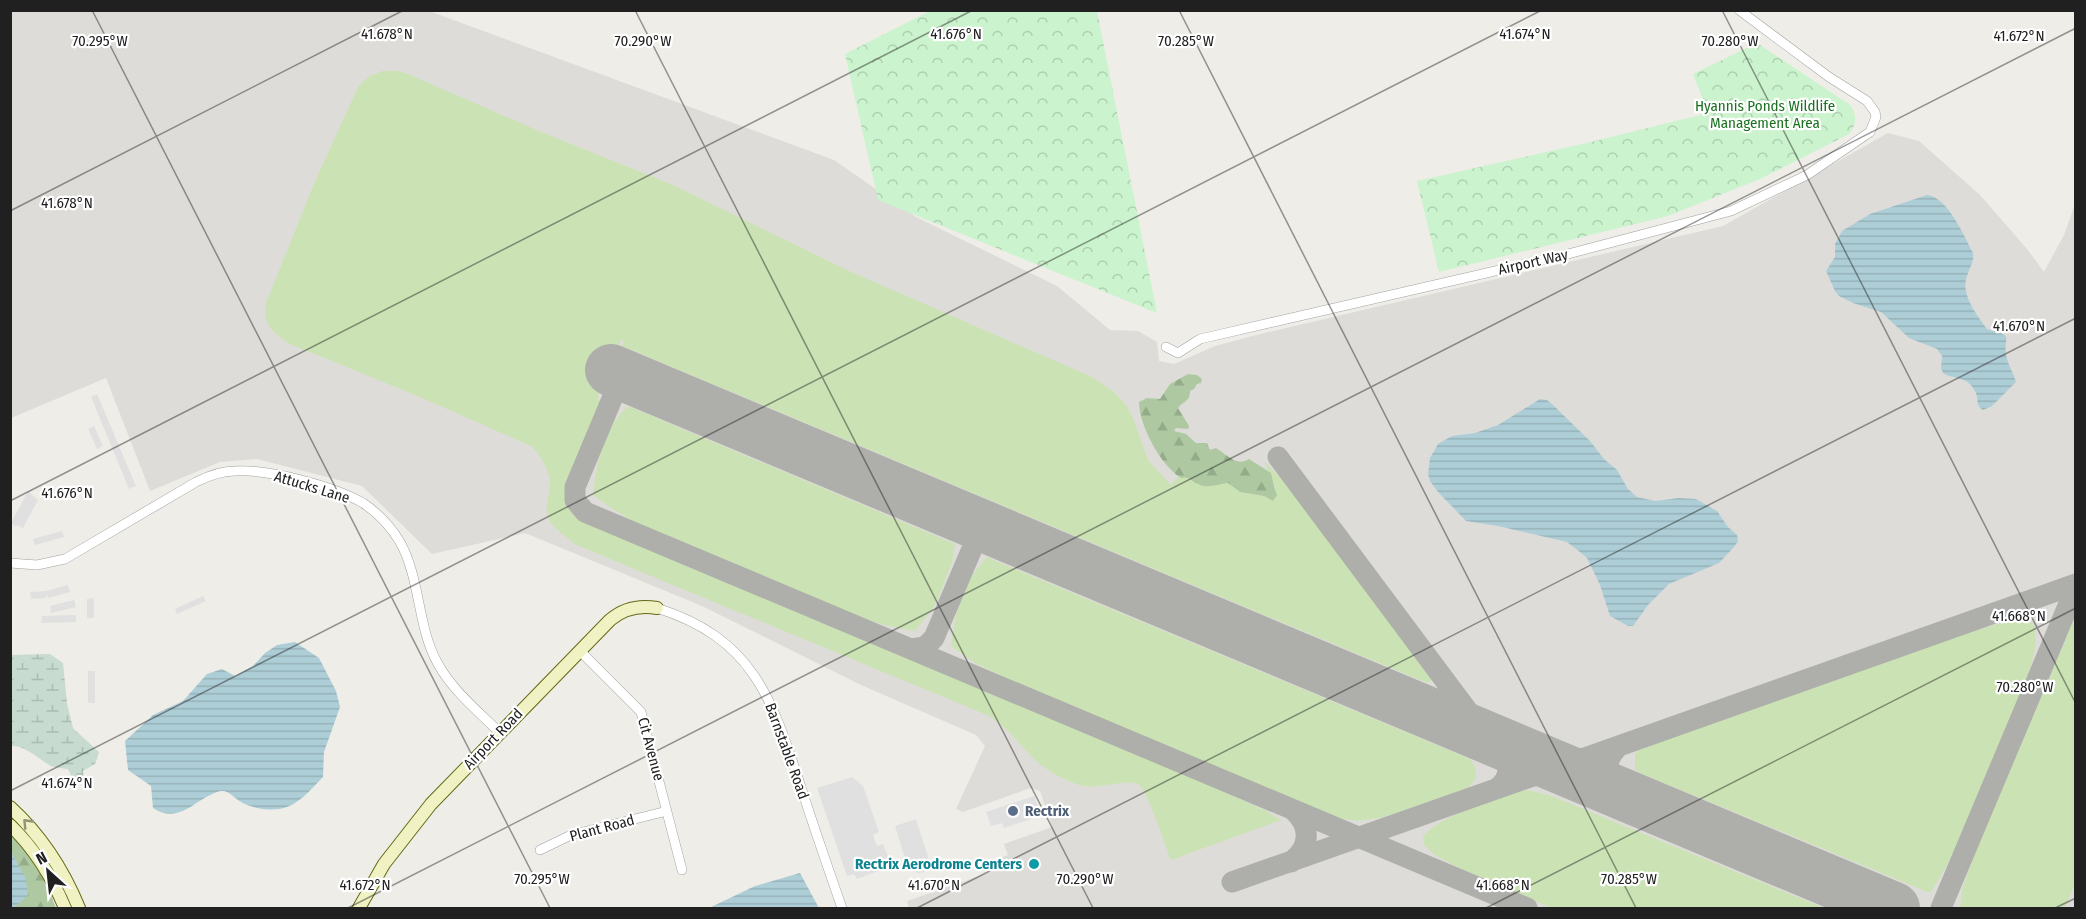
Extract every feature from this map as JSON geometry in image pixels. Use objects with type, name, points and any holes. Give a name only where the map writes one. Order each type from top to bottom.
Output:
[{"type":"street","name":"Airport Way","points":[[1166,347],[1178,353],[1200,339],[1564,255],[1731,211],[1807,175],[1870,132],[1876,117],[1867,101],[1829,77],[1739,10]]},
{"type":"street","name":"Attucks Lane","points":[[10,563],[37,565],[64,559],[196,482],[219,473],[264,472],[328,490],[363,504],[378,515],[396,535],[411,568],[427,634],[437,663],[461,694],[500,732]]},
{"type":"street","name":"Airport Road","points":[[359,909],[384,864],[414,824],[580,651],[618,614],[636,607],[657,608]]},
{"type":"street","name":"Barnstable Road","points":[[657,608],[688,620],[718,638],[747,666],[763,688],[780,724],[842,909]]},
{"type":"street","name":"Cit Avenue","points":[[580,651],[641,712],[682,870]]},
{"type":"street","points":[[10,807],[44,843],[65,877],[79,909]]},
{"type":"street","name":"Plant Road","points":[[540,850],[571,835],[667,811]]},
{"type":"street","points":[[10,825],[33,850],[47,870],[65,909]]},
{"type":"shaded area","points":[[11,11],[429,11],[834,160],[916,217],[1057,286],[1110,330],[1138,331],[1157,342],[1159,361],[1174,364],[1215,346],[1256,335],[1723,226],[1888,133],[1919,141],[1980,195],[2044,272],[2064,235],[2075,204],[2075,908],[909,908],[907,901],[991,872],[995,869],[997,859],[1008,855],[1004,844],[1052,827],[1040,791],[1031,788],[963,812],[956,809],[985,746],[976,735],[861,685],[702,606],[525,533],[432,554],[362,486],[257,459],[220,462],[150,491],[106,378],[11,418]]},
{"type":"shaded area","points":[[97,394],[136,486],[129,489],[91,397]]},
{"type":"shaded area","points":[[94,426],[103,446],[97,449],[88,429]]},
{"type":"shaded area","points":[[28,491],[38,500],[23,528],[17,525],[16,527],[11,523]]},
{"type":"shaded area","points":[[62,531],[64,537],[35,545],[33,539]]},
{"type":"shaded area","points":[[68,585],[70,592],[48,598],[46,594],[46,598],[31,599],[30,592],[46,591]]},
{"type":"shaded area","points":[[203,596],[206,601],[177,614],[175,609]]},
{"type":"shaded area","points":[[94,598],[94,618],[87,618],[87,599]]},
{"type":"shaded area","points":[[74,600],[76,607],[51,613],[50,606]]},
{"type":"shaded area","points":[[76,615],[76,622],[41,623],[42,616]]},
{"type":"shaded area","points":[[88,671],[95,671],[95,703],[88,703]]},
{"type":"shaded area","points":[[852,777],[863,786],[879,832],[873,835],[877,846],[883,844],[890,861],[882,864],[883,869],[857,879],[854,874],[847,876],[817,788]]},
{"type":"shaded area","name":"Rectrix","points":[[1034,796],[1039,810],[1029,813],[1031,819],[1004,828],[1002,823],[991,826],[986,812]]},
{"type":"shaded area","points":[[916,819],[929,860],[924,872],[918,873],[908,868],[895,826]]},
{"type":"green space","points":[[932,10],[1097,11],[1157,313],[878,200],[845,54]]},
{"type":"green space","name":"Hyannis Ponds Wildlife Management Area","points":[[1757,43],[1850,105],[1855,120],[1854,127],[1849,134],[1760,179],[1668,216],[1439,272],[1417,181],[1708,113],[1693,74]]},
{"type":"green space","points":[[382,71],[408,74],[539,131],[673,185],[847,270],[1092,377],[1113,391],[1126,405],[1148,460],[1171,485],[1179,476],[1189,478],[1195,483],[1228,483],[1240,492],[1264,496],[1268,499],[1276,488],[1264,461],[1282,479],[1431,681],[1427,683],[622,346],[624,341],[621,340],[605,386],[602,385],[597,399],[601,400],[566,485],[565,501],[574,516],[1212,786],[1281,820],[1171,860],[1151,807],[1139,785],[1127,783],[1084,786],[1070,782],[1038,762],[1006,729],[987,715],[574,544],[556,528],[548,517],[550,484],[548,474],[538,453],[531,446],[290,344],[274,332],[267,322],[266,303],[313,186],[358,87],[368,77]]},
{"type":"green space","points":[[1188,374],[1197,375],[1202,379],[1201,383],[1190,391],[1188,399],[1178,408],[1189,426],[1188,429],[1176,428],[1174,431],[1186,434],[1196,443],[1207,443],[1210,450],[1216,448],[1236,461],[1249,459],[1271,473],[1277,495],[1273,501],[1264,496],[1240,492],[1228,483],[1213,486],[1199,485],[1178,476],[1164,462],[1147,432],[1139,402],[1147,398],[1160,399],[1170,384]]},
{"type":"green space","points":[[628,406],[955,544],[952,562],[933,608],[915,631],[871,621],[828,606],[666,537],[610,507],[593,495],[596,471],[607,436]]},
{"type":"green space","points":[[986,557],[1470,759],[1475,767],[1476,778],[1468,788],[1384,817],[1358,821],[1339,818],[1038,693],[975,663],[951,646],[961,598],[969,581]]},
{"type":"green space","points":[[2075,617],[2075,884],[2065,908],[1963,908],[1960,906],[1963,886],[1977,847]]},
{"type":"green space","points":[[2032,622],[2036,636],[2027,677],[1960,837],[1930,893],[1635,769],[1635,754],[1650,744],[1939,642],[1997,624]]},
{"type":"green space","points":[[50,654],[63,663],[67,703],[73,728],[99,752],[95,764],[83,771],[84,781],[76,786],[68,769],[51,766],[26,750],[11,746],[11,655]]},
{"type":"green space","points":[[1526,790],[1549,795],[1824,908],[1552,908],[1472,875],[1435,855],[1424,845],[1423,837],[1430,829],[1455,814],[1487,801]]},
{"type":"green space","points":[[10,834],[37,869],[48,887],[56,908],[11,908]]},
{"type":"water","points":[[1927,195],[1935,197],[1948,210],[1973,253],[1965,283],[1971,304],[1987,329],[2002,334],[2006,338],[2007,359],[2016,382],[1992,406],[1983,410],[1969,383],[1943,373],[1942,356],[1937,349],[1909,338],[1881,312],[1839,296],[1826,271],[1835,257],[1835,244],[1842,231],[1870,214]]},
{"type":"water","points":[[1540,399],[1547,400],[1553,405],[1590,441],[1604,459],[1617,470],[1628,489],[1637,497],[1655,501],[1679,498],[1696,499],[1717,511],[1737,535],[1738,541],[1719,563],[1669,584],[1648,605],[1633,626],[1628,626],[1610,616],[1600,585],[1587,558],[1567,542],[1466,521],[1430,481],[1428,474],[1430,458],[1438,444],[1452,436],[1475,433],[1498,425]]},
{"type":"water","points":[[295,642],[319,658],[336,691],[340,707],[324,752],[323,777],[297,802],[282,809],[251,806],[221,791],[179,813],[162,813],[153,808],[151,786],[128,770],[125,741],[153,715],[183,701],[207,674],[222,669],[235,676],[253,666],[265,653],[277,645]]},
{"type":"water","points":[[10,850],[26,879],[28,895],[11,908]]},
{"type":"water","points":[[800,873],[819,908],[709,908],[755,886]]},
{"type":"taxiway","points":[[622,375],[575,487],[575,500],[585,512],[1527,908]]},
{"type":"taxiway","points":[[1278,457],[1488,738]]},
{"type":"taxiway","points":[[911,649],[925,647],[934,638],[974,544],[973,531],[961,516]]},
{"type":"taxiway","points":[[974,544],[987,535],[1002,534]]},
{"type":"taxiway","points":[[1539,760],[1561,761],[1585,758],[2076,584]]},
{"type":"taxiway","points":[[1941,908],[2076,587]]},
{"type":"taxiway","points":[[1493,740],[1506,758],[1508,765],[1506,778],[1496,789]]},
{"type":"taxiway","points":[[1619,746],[1610,758],[1608,769],[1611,781],[1619,793]]},
{"type":"taxiway","points":[[1232,882],[1533,776],[1553,773],[1580,777]]},
{"type":"taxiway","points":[[1291,862],[1302,850],[1306,836],[1303,823],[1293,810]]},
{"type":"runway","points":[[611,370],[1894,908]]},
{"type":"place","name":"Rectrix","points":[[1013,811]]},
{"type":"place","name":"Rectrix Aerodrome Centers","points":[[1034,864]]}]
